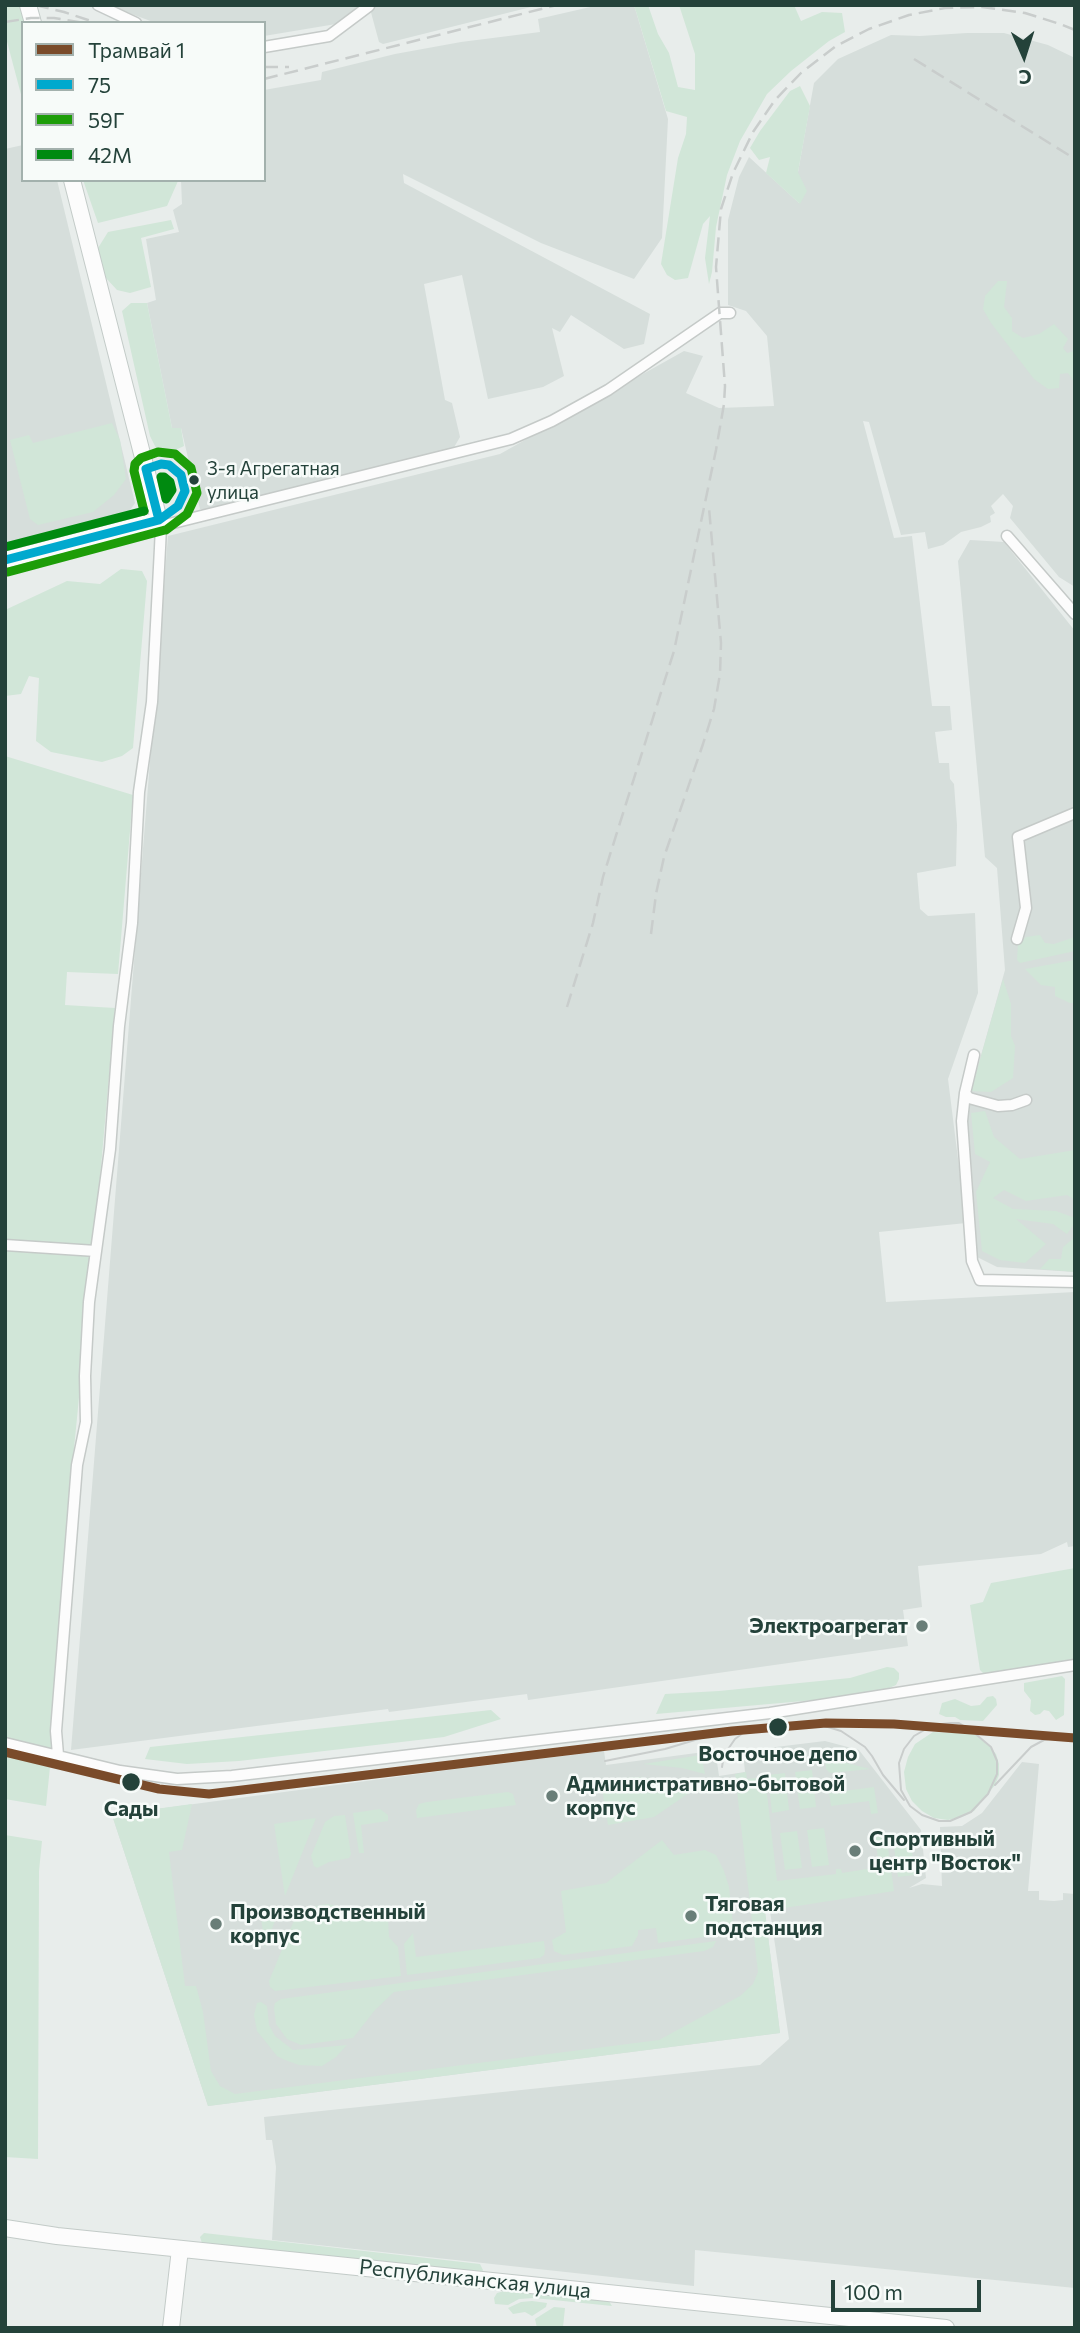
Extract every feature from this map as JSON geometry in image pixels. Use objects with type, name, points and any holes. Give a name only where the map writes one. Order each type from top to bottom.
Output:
[{"type":"main road","points":[[5,560],[160,523],[73,182]]},
{"type":"main road","name":"Республиканская улица","points":[[5,2228],[57,2236],[946,2328]]},
{"type":"main road","points":[[171,2328],[180,2249]]},
{"type":"street","points":[[98,5],[132,21]]},
{"type":"street","points":[[266,47],[329,36],[369,6]]},
{"type":"street","points":[[58,1755],[56,1731],[77,1465],[86,1422],[85,1376],[89,1302],[110,1149],[119,1026],[132,923],[139,792],[152,702],[160,523],[511,439],[552,421],[608,390],[720,313],[730,313]]},
{"type":"street","points":[[1007,536],[1075,614]]},
{"type":"street","points":[[1017,939],[1026,908],[1018,837],[1075,813]]},
{"type":"street","points":[[974,1055],[962,1121],[972,1261],[980,1280],[1075,1282]]},
{"type":"street","points":[[965,1093],[969,1098],[998,1106],[1026,1100]]},
{"type":"street","points":[[5,1245],[96,1251]]},
{"type":"street","points":[[5,1743],[120,1771],[177,1779],[232,1776],[770,1713],[1075,1665]]},
{"type":"shaded area","points":[[107,5],[359,5],[336,24],[266,36],[266,21],[151,21]]},
{"type":"shaded area","points":[[369,5],[539,5],[383,44],[379,42]]},
{"type":"shaded area","points":[[599,5],[634,5],[668,119],[662,238],[634,279],[541,243],[403,174],[404,183],[650,314],[644,344],[624,349],[571,315],[560,332],[552,328],[564,376],[543,387],[488,399],[462,275],[424,284],[445,400],[452,403],[460,437],[453,449],[200,509],[181,428],[172,428],[147,303],[156,300],[146,239],[179,232],[173,210],[182,204],[181,182],[266,182],[266,90],[321,80],[322,72],[395,54],[540,32],[538,19]]},
{"type":"shaded area","name":"Электроагрегат","points":[[1004,33],[1048,45],[1075,58],[1075,587],[1059,577],[1010,518],[1013,506],[1003,494],[991,506],[995,513],[990,516],[991,522],[961,532],[943,545],[928,549],[925,532],[901,535],[869,422],[863,421],[894,538],[912,536],[932,706],[950,706],[952,730],[935,732],[939,763],[949,763],[950,779],[954,784],[956,866],[917,873],[920,909],[928,916],[975,913],[978,993],[948,1079],[966,1223],[879,1232],[886,1302],[1075,1292],[1075,1546],[1068,1547],[1067,1542],[1041,1554],[918,1566],[922,1607],[903,1610],[908,1646],[528,1700],[527,1694],[389,1712],[388,1709],[71,1750],[168,536],[500,454],[684,351],[703,356],[686,393],[719,408],[774,406],[767,336],[746,311],[728,305],[728,220],[739,177],[749,157],[799,203],[798,172],[814,83],[838,59],[891,35]]},
{"type":"shaded area","points":[[21,145],[21,182],[57,182],[135,503],[122,522],[5,551],[5,149]]},
{"type":"shaded area","points":[[970,540],[1004,542],[1075,631],[1075,1272],[997,1267],[975,1256],[965,1145],[971,1091],[1005,970],[997,868],[985,857],[958,561]]},
{"type":"shaded area","points":[[825,1741],[859,1750],[921,1830],[926,1878],[909,1888],[922,1884],[942,1886],[940,1827],[962,1826],[982,1813],[1022,1762],[1039,1764],[1028,1891],[1039,1891],[1039,1900],[1054,1901],[1063,1900],[1063,1893],[1075,1894],[1075,2288],[695,2250],[694,2286],[272,2240],[276,2167],[272,2140],[266,2140],[264,2117],[760,2065],[789,2039],[770,1911],[765,1912],[780,2033],[208,2106],[112,1815],[604,1751],[606,1765],[704,1752],[704,1749],[715,1748],[719,1776],[745,1772],[743,1751]]},
{"type":"green space","points":[[5,5],[21,5],[25,21],[21,21],[21,94],[5,34]]},
{"type":"green space","points":[[634,5],[648,5],[658,34],[669,53],[678,87],[695,90],[695,54],[679,5],[794,5],[801,21],[822,12],[842,13],[845,32],[791,71],[767,94],[740,141],[727,175],[716,227],[709,284],[705,258],[710,216],[703,224],[688,278],[675,280],[667,275],[661,264],[687,117],[666,111]]},
{"type":"green space","points":[[800,86],[810,106],[798,172],[807,191],[800,204],[766,173],[770,157],[759,160],[750,148],[790,91]]},
{"type":"green space","points":[[84,182],[178,182],[167,206],[98,223]]},
{"type":"green space","points":[[171,220],[174,229],[141,238],[151,287],[130,293],[117,290],[105,277],[98,248],[108,232]]},
{"type":"green space","points":[[998,281],[1007,281],[1004,307],[1012,318],[1012,331],[1023,338],[1039,334],[1054,324],[1068,339],[1063,348],[1067,353],[1075,351],[1075,383],[1068,373],[1060,374],[1059,388],[1048,389],[1034,379],[991,323],[983,309],[985,296]]},
{"type":"green space","points":[[131,303],[147,303],[172,428],[181,428],[184,446],[169,453],[157,450],[150,436],[122,311]]},
{"type":"green space","points":[[112,423],[120,440],[126,479],[114,495],[93,512],[38,525],[30,519],[10,440],[29,435],[33,443]]},
{"type":"green space","points":[[121,569],[142,571],[147,581],[133,748],[122,756],[102,762],[51,752],[36,741],[39,678],[29,676],[21,694],[5,696],[5,610],[67,581],[100,584]]},
{"type":"green space","points":[[5,756],[133,795],[118,974],[67,972],[65,1005],[115,1008],[94,1246],[5,1240]]},
{"type":"green space","points":[[1040,935],[1045,943],[1054,944],[1075,937],[1075,951],[1020,963],[1017,960],[1018,944],[1026,937]]},
{"type":"green space","points":[[1075,960],[1075,1003],[1055,996],[1055,987],[1041,985],[1025,969]]},
{"type":"green space","points":[[1003,979],[1011,1004],[1011,1036],[1015,1046],[1013,1078],[991,1092],[971,1091]]},
{"type":"green space","points":[[985,1111],[994,1137],[1020,1159],[1075,1150],[1075,1200],[1067,1195],[1026,1201],[1004,1190],[993,1198],[1013,1209],[1056,1211],[1075,1218],[1075,1223],[1067,1234],[1053,1224],[1016,1219],[1046,1244],[1025,1263],[1000,1260],[982,1251],[976,1192],[990,1162],[975,1154],[971,1113]]},
{"type":"green space","points":[[1075,1237],[1075,1272],[1040,1269],[1049,1259],[1061,1259],[1063,1247]]},
{"type":"green space","points":[[5,1249],[93,1254],[72,1469],[51,1750],[5,1739]]},
{"type":"green space","points":[[1075,1568],[1075,1661],[986,1676],[980,1670],[970,1605],[983,1602],[991,1583]]},
{"type":"green space","points":[[887,1667],[894,1668],[899,1673],[896,1685],[849,1697],[656,1714],[665,1694],[850,1678]]},
{"type":"green space","points":[[1062,1676],[1065,1679],[1064,1715],[1056,1720],[1049,1711],[1044,1710],[1035,1715],[1030,1711],[1031,1700],[1024,1691],[1024,1683]]},
{"type":"green space","points":[[993,1696],[997,1705],[983,1721],[960,1720],[939,1714],[942,1703],[955,1699],[971,1706],[980,1705],[987,1697]]},
{"type":"green space","points":[[491,1710],[501,1719],[444,1737],[239,1761],[187,1764],[145,1759],[150,1747]]},
{"type":"green space","points":[[933,1732],[975,1734],[996,1754],[999,1775],[995,1785],[974,1811],[962,1817],[948,1820],[934,1818],[912,1801],[906,1789],[904,1772],[908,1757],[915,1744]]},
{"type":"green space","points":[[701,1755],[705,1774],[682,1768],[643,1764]]},
{"type":"green space","points":[[5,1756],[50,1767],[46,1806],[5,1799]]},
{"type":"green space","points":[[825,1758],[870,1769],[830,1773],[826,1769]]},
{"type":"green space","points":[[812,1770],[816,1807],[800,1809],[795,1772]]},
{"type":"green space","points":[[746,1772],[747,1779],[765,1777],[777,1881],[836,1874],[836,1869],[841,1869],[842,1873],[879,1867],[875,1835],[886,1833],[894,1891],[765,1911],[780,2033],[208,2106],[112,1815],[192,1804],[182,1850],[169,1852],[185,1986],[196,1986],[203,2012],[211,2071],[220,2086],[235,2094],[659,2040],[740,1996],[753,1984],[758,1972],[735,1774]]},
{"type":"green space","points":[[785,1773],[789,1810],[772,1813],[768,1775]]},
{"type":"green space","points":[[639,1777],[663,1781],[692,1791],[654,1817],[608,1825],[602,1789],[625,1787],[624,1778]]},
{"type":"green space","points":[[874,1787],[878,1813],[871,1814],[869,1801],[831,1806],[829,1793]]},
{"type":"green space","points":[[508,1792],[513,1794],[516,1805],[417,1818],[416,1810],[419,1804]]},
{"type":"green space","points":[[380,1809],[388,1815],[388,1821],[361,1825],[364,1853],[359,1853],[353,1813]]},
{"type":"green space","points":[[345,1815],[351,1854],[349,1858],[329,1862],[317,1868],[311,1856],[325,1822],[334,1816]]},
{"type":"green space","points":[[316,1818],[285,1896],[274,1824]]},
{"type":"green space","points":[[824,1828],[829,1865],[812,1867],[807,1830]]},
{"type":"green space","points":[[797,1831],[802,1868],[785,1870],[780,1833]]},
{"type":"green space","points":[[5,1835],[42,1841],[39,1871],[38,2159],[5,2157]]},
{"type":"green space","points":[[910,1838],[915,1875],[898,1877],[893,1840]]},
{"type":"green space","points":[[662,1840],[674,1855],[705,1850],[716,1855],[729,1887],[734,1933],[658,1943],[656,1928],[638,1930],[632,1946],[563,1955],[554,1951],[552,1940],[566,1932],[561,1891],[606,1883]]},
{"type":"green space","points":[[327,1904],[388,1919],[389,1937],[398,1947],[401,1976],[275,1991],[270,1987],[269,1981],[295,1918],[302,1910]]},
{"type":"green space","points":[[280,1907],[265,1948],[260,1910]]},
{"type":"green space","points":[[413,1933],[416,1957],[544,1941],[545,1950],[540,1958],[407,1975],[404,1944]]},
{"type":"green space","points":[[716,1941],[713,1947],[704,1951],[394,1992],[375,2010],[353,2038],[301,2045],[287,2039],[276,2024],[275,2003],[281,1999]]},
{"type":"green space","points":[[261,2002],[267,2006],[269,2025],[275,2036],[293,2050],[347,2045],[336,2057],[322,2066],[299,2065],[277,2056],[257,2031],[254,2015],[257,2003]]},
{"type":"green space","points":[[204,2233],[480,2264],[483,2270],[481,2273],[202,2243],[200,2237]]},
{"type":"green space","points":[[508,2290],[609,2301],[612,2306],[534,2298],[519,2299],[508,2305],[495,2304],[497,2293]]},
{"type":"green space","points":[[521,2302],[547,2303],[546,2307],[532,2316],[525,2312],[513,2314],[508,2308]]},
{"type":"green space","points":[[554,2307],[565,2308],[563,2327],[537,2328],[535,2319]]},
{"type":"tram line","name":"1","points":[[5,1752],[159,1789],[209,1794],[732,1731],[826,1723],[894,1724],[1075,1738]]},
{"type":"tram line","points":[[951,1723],[959,1723],[991,1747],[997,1761],[997,1774],[988,1794],[971,1812],[950,1821],[939,1821],[922,1815],[910,1806],[901,1790],[899,1763],[904,1749],[914,1736],[933,1725],[951,1723]]},
{"type":"tram line","points":[[818,1724],[841,1731],[865,1747],[904,1800]]},
{"type":"tram line","points":[[722,1767],[724,1755],[735,1739],[743,1733],[760,1729]]},
{"type":"tram line","points":[[605,1761],[665,1749],[715,1734]]},
{"type":"tram line","points":[[995,1785],[1031,1747],[1044,1740],[1059,1737]]},
{"type":"railway","points":[[35,5],[91,21]]},
{"type":"railway","points":[[266,78],[557,5]]},
{"type":"railway","points":[[567,1007],[593,923],[603,877],[674,651],[724,404],[716,267],[721,209],[733,173],[753,132],[775,100],[801,73],[836,46],[869,29],[909,15],[945,8],[982,7],[1025,13],[1075,30]]},
{"type":"railway","points":[[5,22],[31,18],[73,21]]},
{"type":"railway","points":[[914,59],[1075,159]]},
{"type":"railway","points":[[266,67],[289,67]]},
{"type":"railway","points":[[651,934],[664,857],[714,709],[720,674],[721,643],[709,508]]},
{"type":"transit line","name":"59Г","points":[[144,511],[134,471],[135,464],[141,458],[158,452],[175,454],[191,468],[197,493],[187,514],[166,530]]},
{"type":"transit line","name":"75","points":[[161,464],[169,465],[181,475],[185,491],[178,506],[159,520],[146,469],[161,464]]},
{"type":"transit line","name":"42M","points":[[161,477],[170,482],[172,490],[166,499],[161,477]]},
{"type":"transit line","name":"42M","points":[[5,547],[144,511]]},
{"type":"transit line","name":"75","points":[[5,560],[159,520]]},
{"type":"transit line","name":"59Г","points":[[8,572],[165,530]]},
{"type":"place","name":"3-я Агрегатная улица","points":[[194,480]]},
{"type":"place","name":"Электроагрегат","points":[[922,1626]]},
{"type":"place","name":"Восточное депо","points":[[778,1727]]},
{"type":"place","name":"Сады","points":[[131,1782]]},
{"type":"place","name":"Административно-бытовой корпус","points":[[552,1796]]},
{"type":"place","name":"Спортивный центр \"Восток\"","points":[[855,1851]]},
{"type":"place","name":"Тяговая подстанция","points":[[691,1916]]},
{"type":"place","name":"Производственный корпус","points":[[216,1924]]}]
